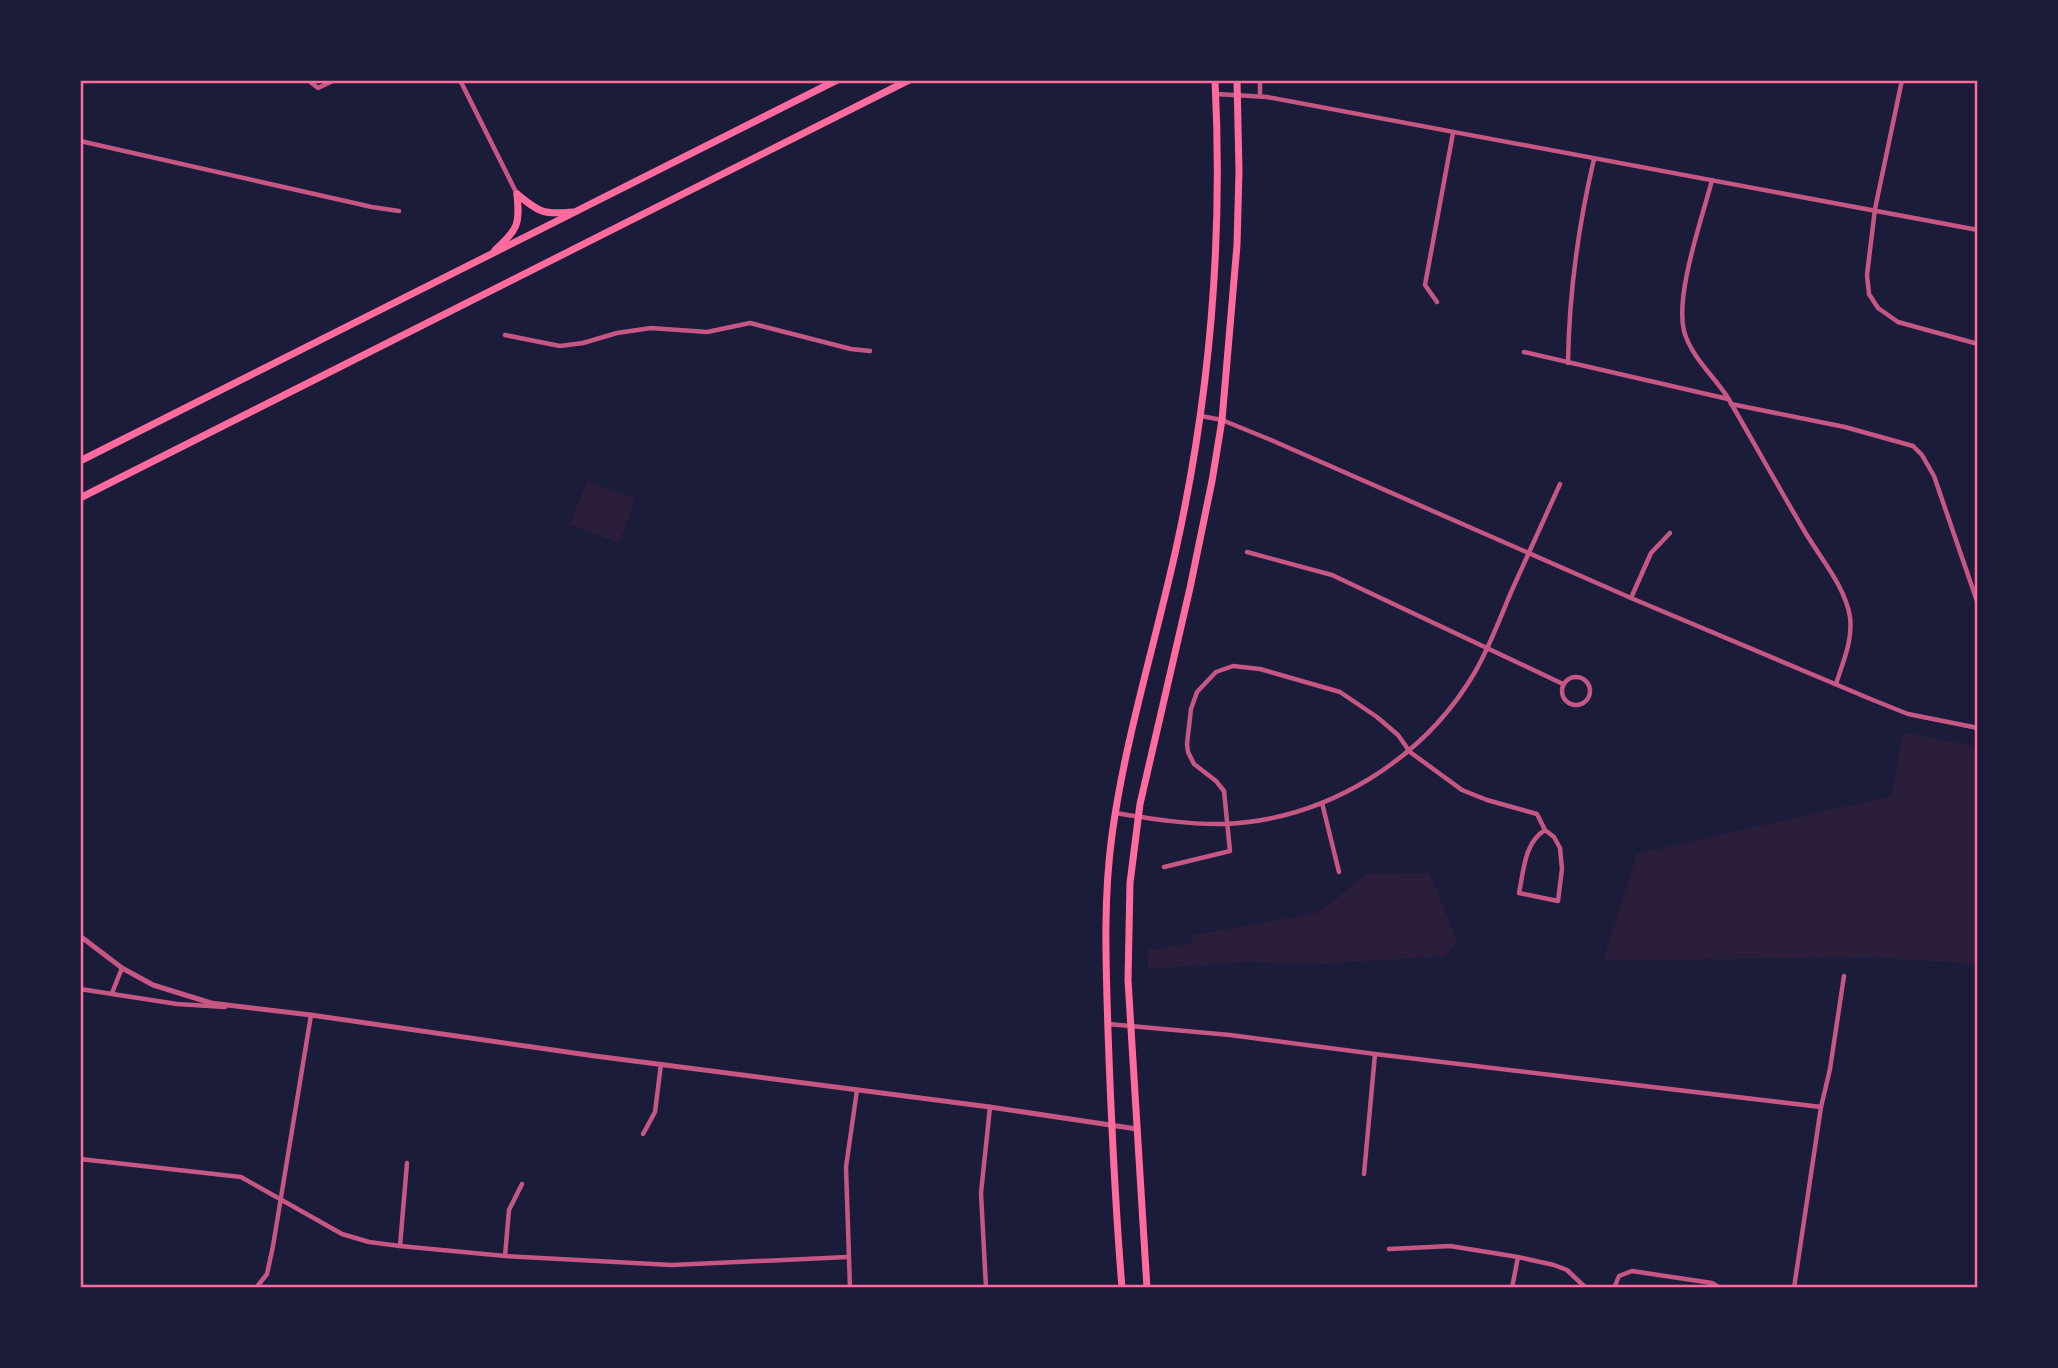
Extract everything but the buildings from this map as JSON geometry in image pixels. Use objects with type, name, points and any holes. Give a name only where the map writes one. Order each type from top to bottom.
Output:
[{"type":"main road","points":[[80,461],[837,80]]},
{"type":"main road","points":[[80,498],[909,80]]},
{"type":"main road","points":[[1122,1287],[1112,1126],[1105,907],[1116,813],[1176,548],[1201,416],[1214,269],[1217,166],[1215,80]]},
{"type":"main road","points":[[1147,1287],[1130,1026],[1129,908],[1138,817],[1190,588],[1222,420],[1237,245],[1237,80]]},
{"type":"main road","points":[[517,194],[545,214],[576,212]]},
{"type":"main road","points":[[487,257],[512,235],[517,227],[517,194]]},
{"type":"street","points":[[308,80],[318,88],[335,80]]},
{"type":"street","points":[[460,80],[517,194]]},
{"type":"street","points":[[1260,80],[1260,96]]},
{"type":"street","points":[[1902,80],[1875,209],[1867,275],[1870,294],[1874,304],[1905,325],[1978,344]]},
{"type":"street","points":[[1216,94],[1260,96],[1978,230]]},
{"type":"street","points":[[1437,302],[1425,285],[1453,133]]},
{"type":"street","points":[[80,141],[364,206],[399,211]]},
{"type":"street","points":[[1568,363],[1573,269],[1594,159]]},
{"type":"street","points":[[1712,180],[1684,295],[1684,327],[1691,346],[1729,401],[1834,577],[1848,607],[1850,637],[1836,684]]},
{"type":"street","points":[[505,335],[560,346],[583,344],[617,333],[651,328],[706,331],[750,323],[851,349],[870,351]]},
{"type":"street","points":[[1524,352],[1845,427],[1913,446],[1922,455],[1934,476],[1978,604]]},
{"type":"street","points":[[1201,416],[1222,420],[1631,598],[1908,713],[1978,728]]},
{"type":"street","points":[[1116,813],[1227,824],[1275,816],[1322,803],[1356,787],[1409,752],[1453,705],[1475,672],[1560,484]]},
{"type":"street","points":[[1631,598],[1651,553],[1670,533]]},
{"type":"street","points":[[1247,552],[1332,575],[1563,684]]},
{"type":"street","points":[[1164,867],[1230,851],[1224,791],[1194,764],[1186,744],[1191,709],[1197,692],[1208,678],[1220,670],[1243,666],[1311,682],[1340,692],[1398,735],[1409,752],[1470,794],[1537,814],[1545,830],[1554,837],[1561,856],[1562,879],[1558,901],[1518,893],[1531,843],[1536,835],[1545,830]]},
{"type":"street","points":[[1581,677],[1587,682],[1590,695],[1582,703],[1571,704],[1563,697],[1563,684],[1569,678],[1581,677]]},
{"type":"street","points":[[1322,803],[1339,872]]},
{"type":"street","points":[[80,936],[122,968],[166,991],[233,1006]]},
{"type":"street","points":[[112,993],[122,968]]},
{"type":"street","points":[[1794,1287],[1844,976]]},
{"type":"street","points":[[80,989],[177,1004],[233,1006],[312,1015],[1137,1129]]},
{"type":"street","points":[[256,1287],[267,1274],[312,1015]]},
{"type":"street","points":[[1108,1024],[1230,1035],[1375,1055],[1821,1107]]},
{"type":"street","points":[[1364,1174],[1375,1055]]},
{"type":"street","points":[[643,1134],[655,1112],[662,1064]]},
{"type":"street","points":[[850,1287],[846,1167],[857,1089]]},
{"type":"street","points":[[986,1287],[981,1193],[990,1107]]},
{"type":"street","points":[[80,1159],[229,1174],[249,1180],[342,1234],[400,1247],[671,1265],[848,1257]]},
{"type":"street","points":[[400,1247],[407,1163]]},
{"type":"street","points":[[505,1256],[509,1210],[522,1184]]},
{"type":"street","points":[[1390,1249],[1451,1246],[1518,1257],[1567,1270],[1586,1287]]},
{"type":"street","points":[[1512,1287],[1518,1257]]},
{"type":"street","points":[[1614,1287],[1619,1276],[1632,1271],[1712,1283],[1720,1287]]},
{"type":"shaded area","points":[[587,481],[636,499],[619,543],[570,524]]},
{"type":"shaded area","points":[[1903,732],[1977,747],[1977,964],[1867,957],[1603,961],[1637,854],[1891,796]]},
{"type":"shaded area","points":[[1430,873],[1457,941],[1445,956],[1324,964],[1244,962],[1148,969],[1147,950],[1191,943],[1193,935],[1318,913],[1367,874]]}]
